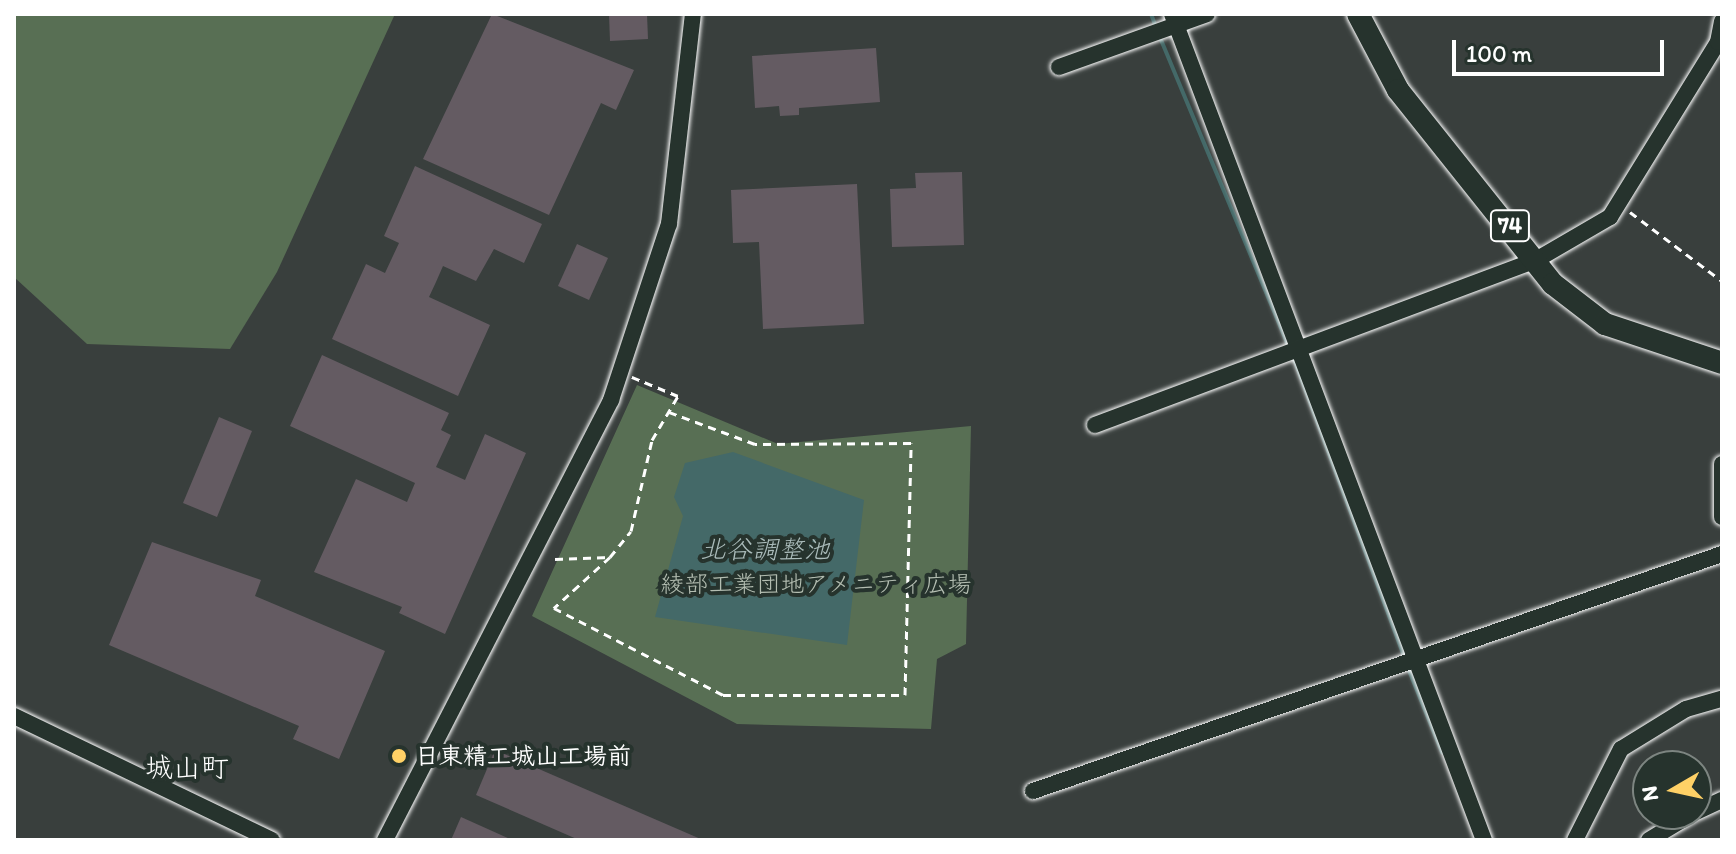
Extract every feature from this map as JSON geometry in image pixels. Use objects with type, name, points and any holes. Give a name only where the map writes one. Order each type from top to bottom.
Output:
[{"type":"main road","name":"74","points":[[1358,14],[1398,90],[1553,284],[1605,324],[1722,363]]},
{"type":"street","points":[[385,840],[577,474],[621,372],[669,224],[693,14]]},
{"type":"street","points":[[1059,67],[1174,20],[1207,14]]},
{"type":"street","points":[[1174,20],[1484,840]]},
{"type":"street","points":[[1095,425],[1536,260],[1610,217],[1614,201],[1720,43],[1722,21]]},
{"type":"street","points":[[1722,464],[1722,517]]},
{"type":"street","points":[[1033,791],[1416,663],[1722,554]]},
{"type":"street","points":[[1575,840],[1621,749],[1686,709],[1722,699]]},
{"type":"street","points":[[14,716],[272,840]]},
{"type":"path","points":[[1614,201],[1722,281]]},
{"type":"path","points":[[621,372],[678,396],[652,440],[631,531],[610,557],[554,608],[723,695],[905,695],[911,443],[755,444],[669,412]]},
{"type":"path","points":[[555,559],[610,557]]},
{"type":"green space","points":[[14,14],[395,14],[277,272],[230,349],[87,344],[14,277]]},
{"type":"green space","name":"綾部工業団地アメニティ広場","points":[[637,385],[778,444],[971,426],[966,644],[937,659],[931,729],[737,724],[532,616]]},
{"type":"water","name":"北谷調整池","points":[[733,452],[864,500],[847,645],[655,617],[683,516],[674,497],[685,463]]},
{"type":"building","points":[[492,14],[634,70],[616,110],[601,103],[549,215],[423,159]]},
{"type":"building","points":[[609,14],[647,14],[648,39],[610,41]]},
{"type":"building","points":[[876,48],[880,102],[799,108],[799,115],[780,116],[779,106],[755,108],[752,56]]},
{"type":"building","points":[[415,166],[542,224],[524,263],[494,249],[476,281],[443,266],[429,297],[490,325],[458,396],[332,339],[366,264],[385,273],[399,243],[384,236]]},
{"type":"building","points":[[962,172],[964,245],[892,247],[890,189],[916,188],[915,173]]},
{"type":"building","points":[[857,184],[864,324],[763,329],[759,242],[733,243],[731,190]]},
{"type":"building","points":[[577,244],[608,258],[589,300],[558,286]]},
{"type":"building","points":[[322,355],[449,413],[441,430],[451,435],[436,467],[465,480],[485,434],[526,453],[445,634],[399,613],[402,607],[314,572],[356,479],[407,502],[415,483],[290,426]]},
{"type":"building","points":[[219,417],[252,431],[217,517],[183,503]]},
{"type":"building","points":[[152,542],[261,580],[255,596],[385,651],[339,759],[293,739],[299,726],[109,645]]},
{"type":"building","points":[[495,750],[703,840],[579,840],[476,795]]},
{"type":"building","points":[[461,817],[512,840],[451,840]]},
{"type":"waterway","points":[[1151,14],[1156,27]]},
{"type":"waterway","points":[[1159,35],[1289,348]]},
{"type":"waterway","points":[[1293,356],[1405,659]]},
{"type":"waterway","points":[[1408,668],[1442,752]]},
{"type":"place","name":"日東精工城山工場前","points":[[399,756]]},
{"type":"district","name":"城山町","points":[[187,767]]}]
